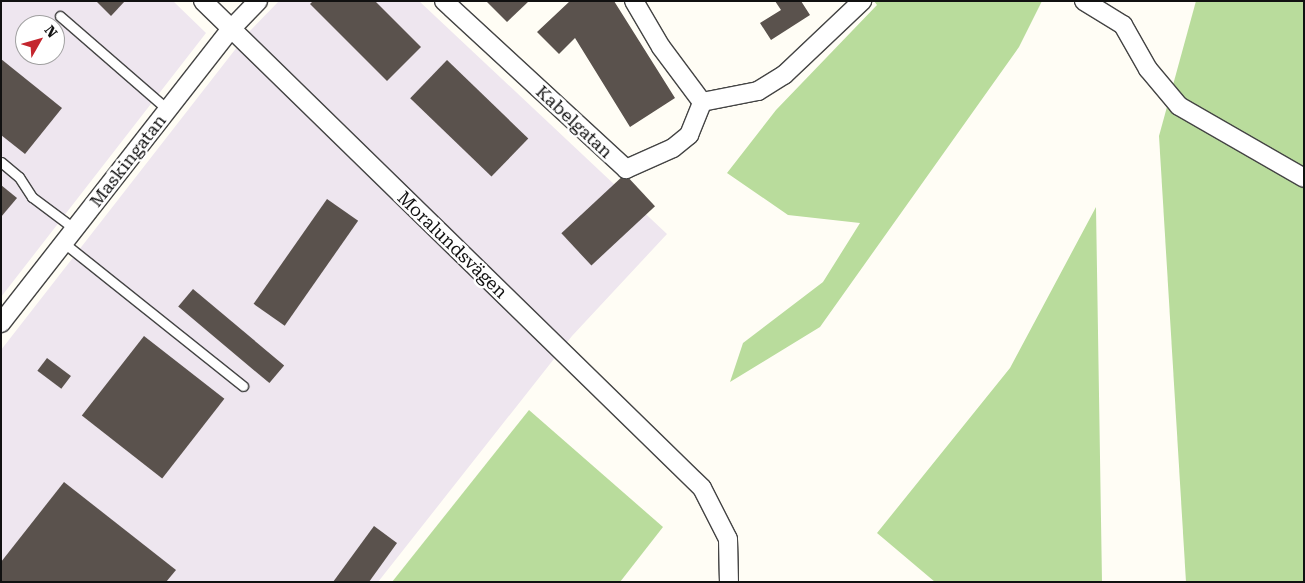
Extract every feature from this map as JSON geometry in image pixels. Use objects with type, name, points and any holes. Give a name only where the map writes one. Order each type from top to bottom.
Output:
[{"type":"street","name":"Moralundsvägen","points":[[203,1],[702,488],[728,539],[728,582]]},
{"type":"street","name":"Maskingatan","points":[[1,323],[231,29],[258,1]]},
{"type":"street","name":"Kabelgatan","points":[[444,1],[626,169],[673,148],[689,135],[702,102]]},
{"type":"street","points":[[634,1],[661,47],[702,102],[758,91],[784,75],[862,1]]},
{"type":"street","points":[[1084,1],[1123,26],[1148,69],[1179,106],[1304,178]]},
{"type":"lane","points":[[65,20],[168,110]]},
{"type":"lane","points":[[1,162],[19,177],[32,197],[70,236],[243,386]]},
{"type":"shaded area","points":[[1,1],[173,1],[206,33],[1,297]]},
{"type":"shaded area","points":[[279,1],[419,1],[667,234],[572,336],[378,582],[1,582],[1,350],[248,33]]},
{"type":"green space","points":[[874,1],[1042,1],[1019,47],[820,327],[730,382],[743,343],[823,282],[860,223],[788,215],[727,173],[776,110],[877,5]]},
{"type":"green space","points":[[1196,1],[1304,1],[1304,582],[1186,582],[1159,136]]},
{"type":"green space","points":[[1096,207],[1102,582],[935,582],[877,533],[1010,368]]},
{"type":"green space","points":[[529,410],[663,527],[620,582],[392,582]]},
{"type":"building","points":[[96,1],[125,1],[111,16]]},
{"type":"building","points":[[313,1],[375,1],[421,47],[387,81],[310,4]]},
{"type":"building","points":[[486,1],[529,1],[507,22]]},
{"type":"building","points":[[570,1],[614,1],[675,98],[630,127],[575,38],[559,54],[537,32]]},
{"type":"building","points":[[775,1],[801,1],[810,15],[771,40],[760,23],[781,10]]},
{"type":"building","points":[[1,59],[62,108],[25,154],[1,135]]},
{"type":"building","points":[[447,60],[528,138],[491,177],[410,98]]},
{"type":"building","points":[[625,174],[655,206],[591,266],[561,233]]},
{"type":"building","points":[[1,185],[17,198],[1,217]]},
{"type":"building","points":[[327,199],[358,221],[285,326],[254,304]]},
{"type":"building","points":[[193,289],[284,365],[269,383],[178,307]]},
{"type":"building","points":[[144,336],[224,399],[162,478],[82,416]]},
{"type":"building","points":[[47,358],[71,376],[61,389],[37,371]]},
{"type":"building","points":[[64,482],[176,570],[166,582],[1,582],[1,562]]},
{"type":"building","points":[[374,526],[397,543],[369,582],[333,582]]}]
